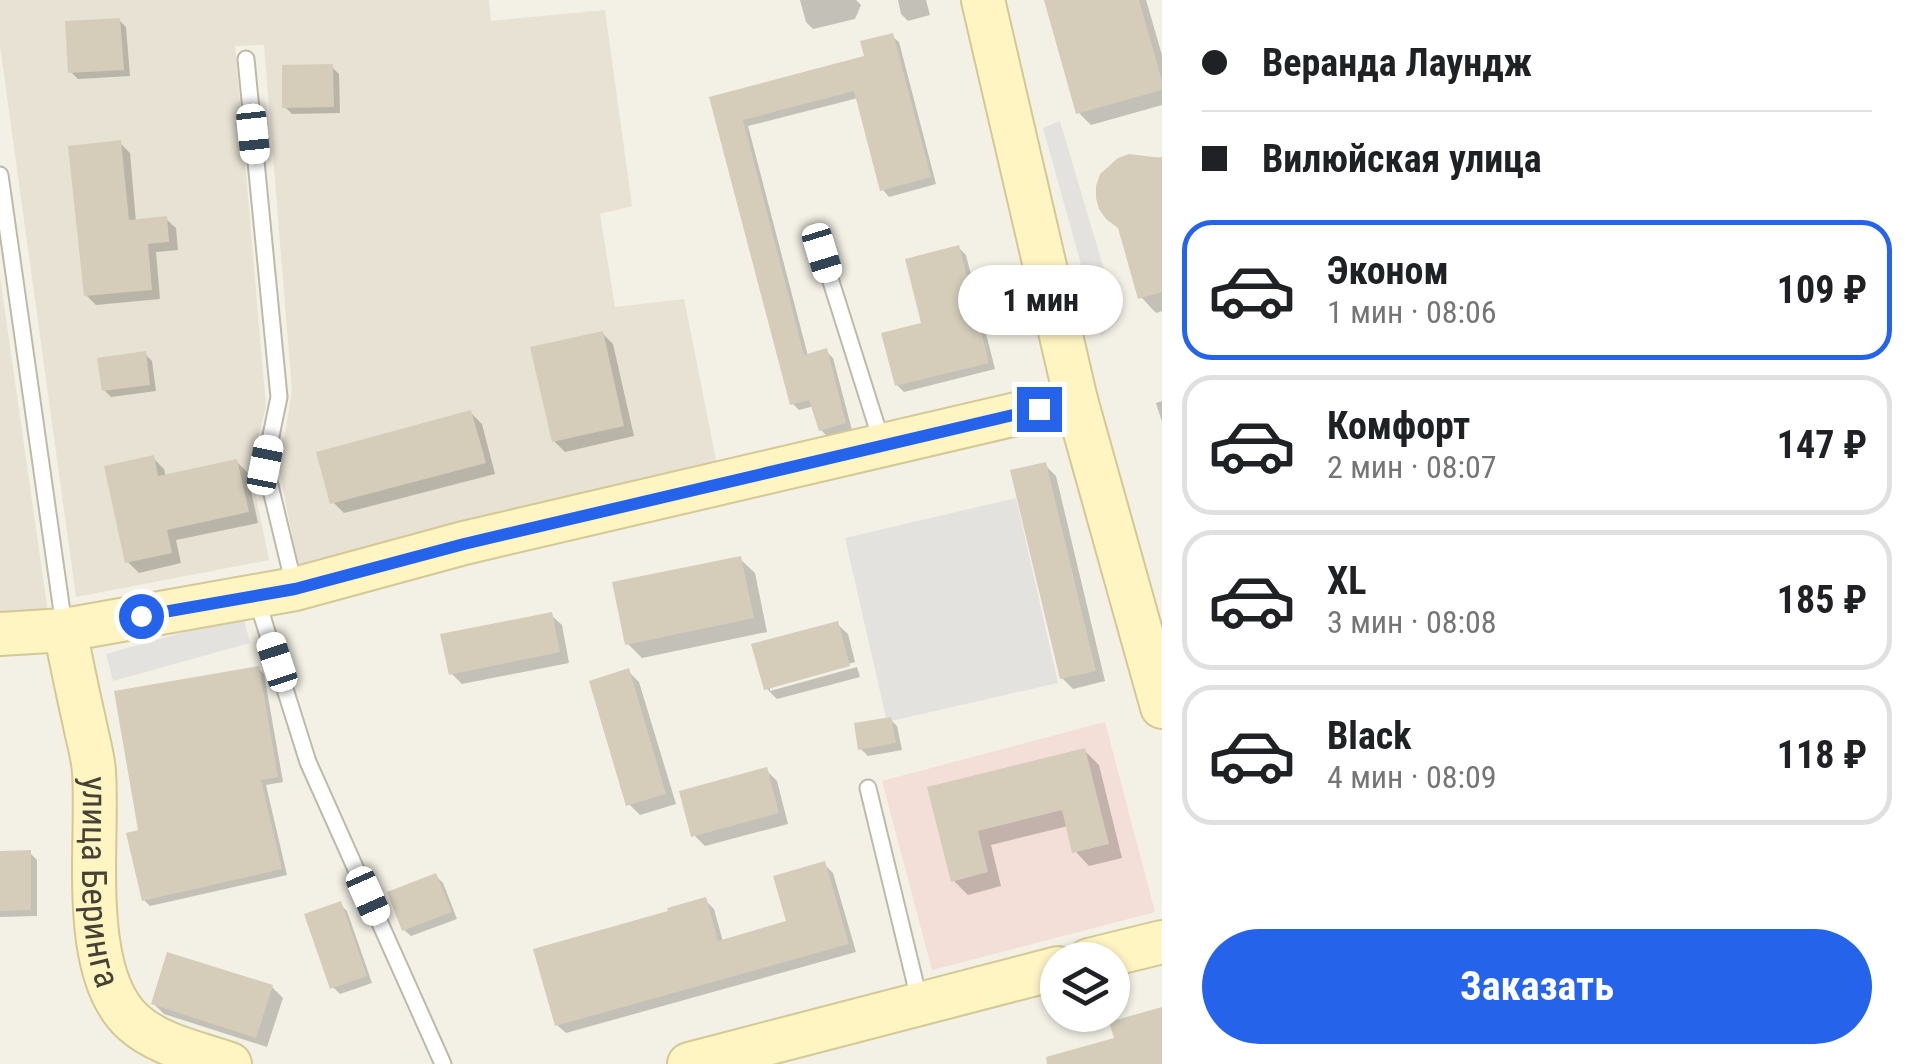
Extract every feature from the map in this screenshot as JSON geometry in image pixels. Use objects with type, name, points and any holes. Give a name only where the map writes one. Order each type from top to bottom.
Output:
[{"type":"street","points":[[983,0],[1076,400],[1162,707]]},
{"type":"street","points":[[0,634],[65,630],[275,593],[464,544],[1076,400]]},
{"type":"street","name":"улица Беринга","points":[[65,630],[94,769],[94,884],[99,941],[110,994],[133,1023],[168,1043],[230,1064]]},
{"type":"street","points":[[1130,950],[1162,942]]},
{"type":"street","points":[[689,1064],[1040,972]]},
{"type":"lane","points":[[246,59],[279,397],[265,465],[275,593],[308,762],[444,1064]]},
{"type":"lane","points":[[0,175],[65,630]]},
{"type":"lane","points":[[822,253],[883,446]]},
{"type":"lane","points":[[868,788],[920,1002]]},
{"type":"shaded area","points":[[0,0],[489,0],[491,21],[605,10],[632,206],[600,214],[615,307],[684,299],[721,485],[301,581],[279,468],[292,391],[264,45],[235,46],[266,407],[250,467],[269,560],[76,597],[0,46]]},
{"type":"shaded area","points":[[1060,121],[1119,320],[1101,336],[1043,128]]},
{"type":"shaded area","points":[[0,277],[51,634],[0,637]]},
{"type":"shaded area","points":[[1016,498],[1058,683],[887,722],[845,538]]},
{"type":"shaded area","points":[[243,616],[250,643],[113,681],[106,654]]},
{"type":"shaded area","points":[[1105,722],[1155,912],[932,970],[882,781]]},
{"type":"building","points":[[1044,0],[1139,0],[1162,90],[1076,114]]},
{"type":"building","points":[[120,18],[124,70],[68,73],[65,21]]},
{"type":"building","points":[[893,33],[931,177],[880,191],[854,91],[743,120],[804,355],[827,348],[846,423],[819,431],[809,400],[790,405],[709,97],[864,56],[860,41]]},
{"type":"building","points":[[333,64],[334,107],[282,108],[282,65]]},
{"type":"building","points":[[121,140],[129,220],[167,216],[169,242],[148,244],[152,290],[84,296],[68,146]]},
{"type":"building","points":[[1129,154],[1162,158],[1162,292],[1138,299],[1118,228],[1106,219],[1096,198],[1100,174]]},
{"type":"building","points":[[959,245],[989,363],[895,386],[881,333],[921,323],[905,259]]},
{"type":"building","points":[[603,331],[624,426],[552,442],[530,347]]},
{"type":"building","points":[[146,351],[150,385],[102,391],[97,358]]},
{"type":"building","points":[[471,410],[486,463],[330,504],[316,452]]},
{"type":"building","points":[[154,455],[158,476],[237,459],[249,512],[167,530],[172,553],[125,563],[104,466]]},
{"type":"building","points":[[1046,462],[1096,671],[1060,679],[1010,470]]},
{"type":"building","points":[[741,556],[754,618],[625,645],[612,582]]},
{"type":"building","points":[[552,612],[560,652],[449,675],[440,634]]},
{"type":"building","points":[[838,621],[850,666],[764,690],[751,644]]},
{"type":"building","points":[[259,666],[278,777],[261,780],[282,869],[142,901],[126,833],[138,830],[114,691]]},
{"type":"building","points":[[629,668],[666,794],[626,806],[589,681]]},
{"type":"building","points":[[891,717],[896,743],[858,750],[854,723]]},
{"type":"building","points":[[1085,748],[1109,844],[1072,853],[1062,810],[978,831],[988,872],[951,882],[927,787]]},
{"type":"building","points":[[767,767],[779,813],[691,837],[679,791]]},
{"type":"building","points":[[31,850],[31,910],[0,911],[0,851]]},
{"type":"building","points":[[825,861],[849,944],[555,1026],[533,949],[706,897],[718,941],[786,921],[773,876]]},
{"type":"building","points":[[436,873],[452,912],[402,931],[387,892]]},
{"type":"building","points":[[341,901],[367,976],[330,989],[304,914]]},
{"type":"building","points":[[167,952],[273,985],[256,1038],[151,1004]]},
{"type":"building","points":[[1162,1007],[1162,1064],[1047,1064],[1046,1057],[1114,1038],[1112,1032],[1130,1032],[1130,1016]]},
{"type":"route","points":[[141,616],[295,589],[464,544],[1039,409]]}]
